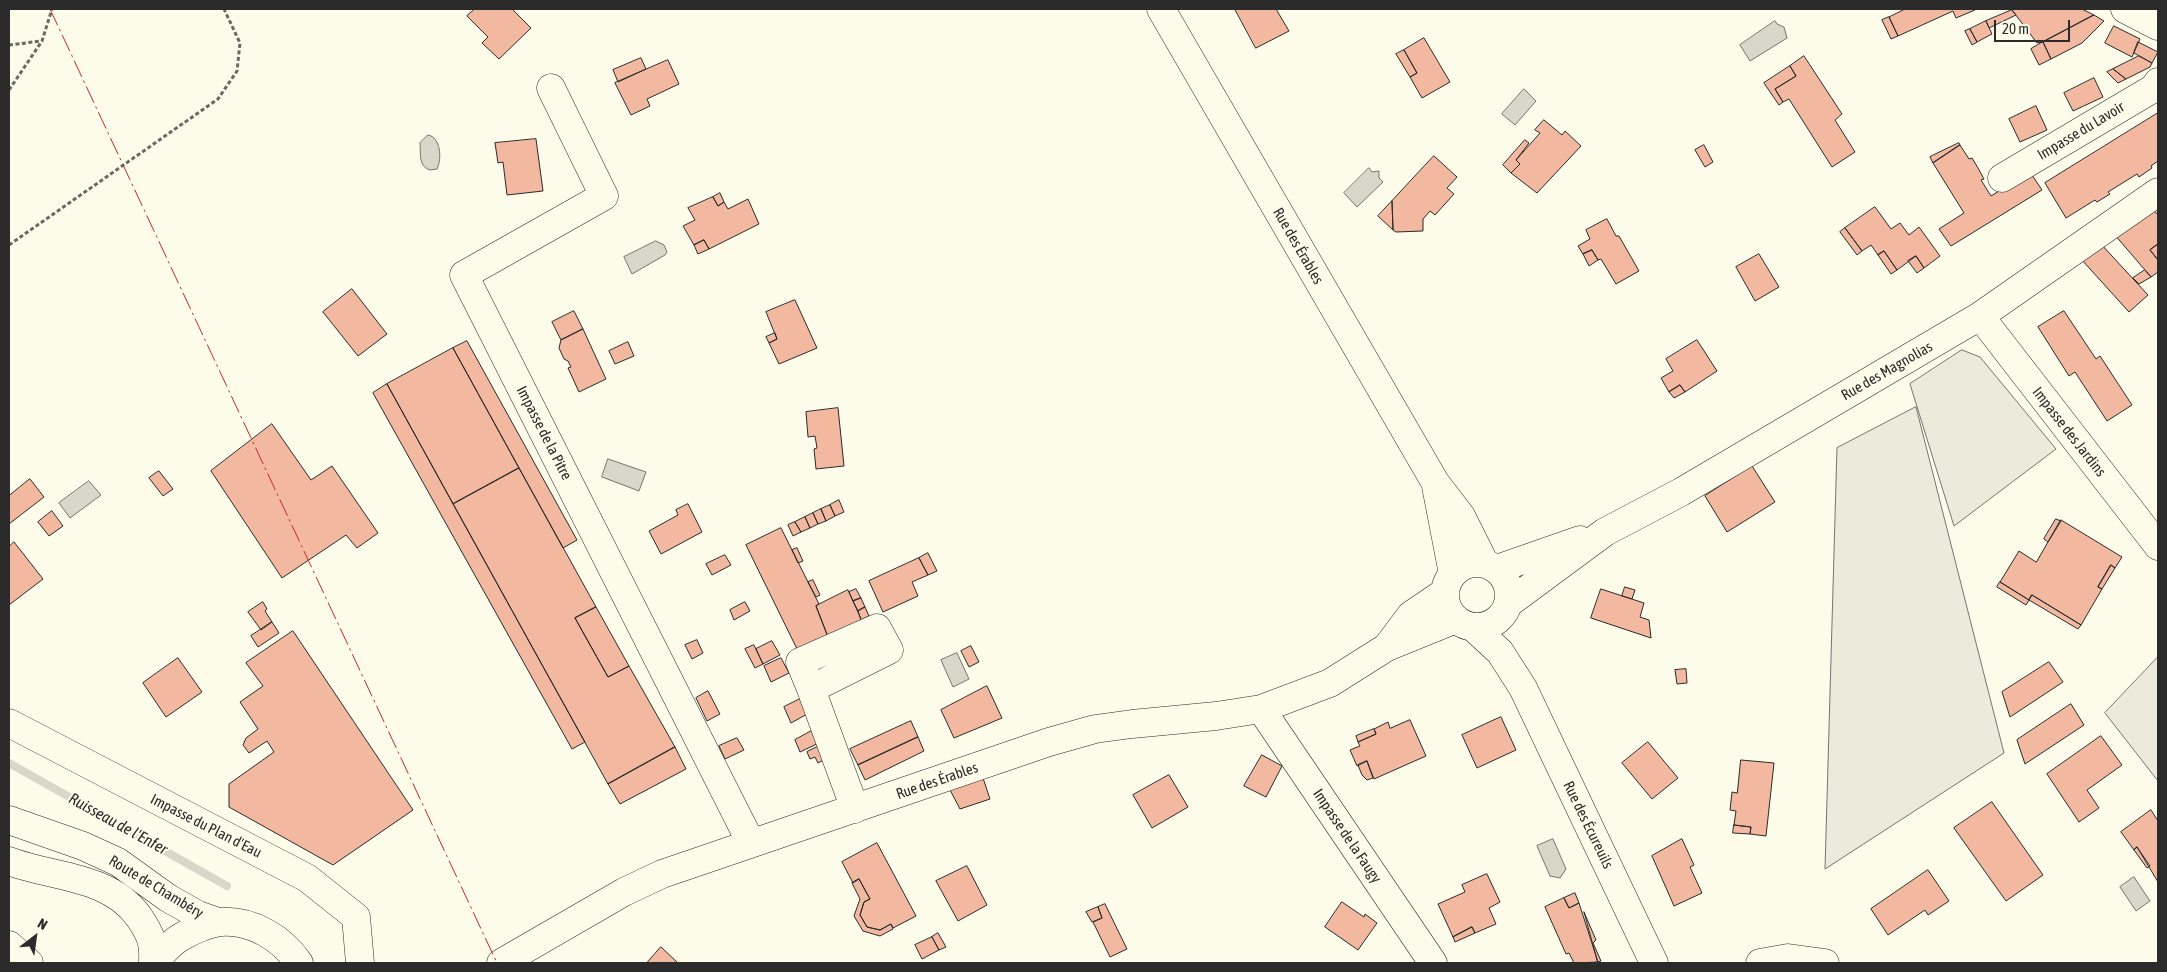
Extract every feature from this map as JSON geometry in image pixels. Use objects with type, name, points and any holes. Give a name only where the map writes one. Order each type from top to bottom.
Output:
[{"type":"street","name":"Rue des Érables","points":[[1161,9],[1435,482],[1460,516],[1491,567]]},
{"type":"street","points":[[2125,9],[2158,26]]},
{"type":"street","name":"Impasse du Lavoir","points":[[2002,178],[2154,88],[2158,82]]},
{"type":"street","name":"Impasse de la Pitre","points":[[550,88],[604,196],[464,274],[751,843]]},
{"type":"street","name":"Rue des Magnolias","points":[[1507,606],[1605,532],[1680,492],[1980,316],[2158,192]]},
{"type":"street","name":"Impasse des Jardins","points":[[1980,316],[2158,546]]},
{"type":"street","name":"Rue des Érables","points":[[1387,647],[1411,615],[1449,583],[1435,482]]},
{"type":"street","name":"Rue des Magnolias","points":[[1491,567],[1605,532]]},
{"type":"street","points":[[1472,563],[1491,567],[1505,579],[1509,591],[1507,606],[1503,615],[1494,623],[1484,627],[1465,623],[1449,611],[1449,583],[1461,568],[1472,563]]},
{"type":"street","name":"Rue des Écureuils","points":[[1507,606],[1522,688]]},
{"type":"street","name":"Rue des Érables","points":[[501,963],[624,892],[662,874],[1049,742],[1095,730],[1261,709],[1330,683],[1387,647],[1465,623]]},
{"type":"street","name":"Rue des Écureuils","points":[[1465,623],[1500,652],[1522,688],[1654,963]]},
{"type":"street","points":[[812,689],[855,809]]},
{"type":"street","name":"Impasse de la Faugy","points":[[1261,709],[1434,963]]},
{"type":"street","name":"Impasse du Plan d'Eau","points":[[9,723],[307,878],[356,917],[360,963]]},
{"type":"street","name":"Route de Chambéry","points":[[9,820],[83,846],[118,862],[168,898],[198,915],[218,922]]},
{"type":"street","name":"Route de Chambéry","points":[[9,861],[89,882],[108,889],[131,907],[144,924],[154,943],[153,963]]},
{"type":"street","points":[[153,963],[180,937],[218,922],[250,925],[271,935],[292,953],[299,963]]},
{"type":"street","points":[[9,945],[29,963]]},
{"type":"street","points":[[1760,963],[1788,958],[1825,963]]},
{"type":"path","points":[[9,90],[42,41],[52,9]]},
{"type":"path","points":[[9,245],[218,99],[237,71],[240,43],[224,9]]},
{"type":"path","points":[[9,45],[42,41]]},
{"type":"shaded area","points":[[1775,21],[1784,27],[1787,38],[1750,61],[1740,45]]},
{"type":"shaded area","points":[[1524,89],[1536,101],[1515,125],[1502,114]]},
{"type":"shaded area","points":[[428,135],[436,140],[438,144],[440,160],[437,169],[430,170],[422,163],[420,143]]},
{"type":"shaded area","points":[[1369,168],[1372,172],[1379,171],[1379,178],[1383,182],[1357,207],[1344,193]]},
{"type":"shaded area","points":[[656,241],[664,245],[667,252],[665,255],[632,274],[624,257]]},
{"type":"shaded area","points":[[1962,350],[1980,357],[2056,449],[1954,526],[1910,384]]},
{"type":"shaded area","points":[[1916,407],[2004,753],[1825,869],[1837,448]]},
{"type":"shaded area","points":[[608,459],[646,472],[639,491],[602,477]]},
{"type":"shaded area","points":[[89,481],[101,495],[70,518],[59,503]]},
{"type":"shaded area","points":[[957,653],[969,679],[953,687],[941,660]]},
{"type":"shaded area","points":[[2158,657],[2158,781],[2105,713]]},
{"type":"shaded area","points":[[1553,839],[1566,869],[1560,878],[1550,876],[1537,846]]},
{"type":"shaded area","points":[[2134,877],[2150,901],[2136,911],[2120,887]]},
{"type":"building","points":[[475,9],[512,9],[531,28],[499,59],[482,43],[488,37],[467,16]]},
{"type":"building","points":[[1235,9],[1276,9],[1289,31],[1256,48]]},
{"type":"building","points":[[1902,9],[1975,10],[1956,18],[1953,11],[1898,36],[1889,17]]},
{"type":"building","points":[[2082,9],[2094,15],[2043,42],[2037,43],[2012,10]]},
{"type":"building","points":[[2012,10],[2016,15],[1989,28],[1986,21]]},
{"type":"building","points":[[2094,15],[2104,21],[2082,43],[2051,59],[2043,42]]},
{"type":"building","points":[[1889,17],[1898,36],[1891,39],[1882,20]]},
{"type":"building","points":[[1986,21],[1992,34],[1977,42],[1970,29]]},
{"type":"building","points":[[2114,26],[2140,39],[2132,57],[2105,43]]},
{"type":"building","points":[[1970,29],[1977,42],[1972,45],[1965,31]]},
{"type":"building","points":[[1424,38],[1450,82],[1422,98],[1410,77],[1417,73],[1404,50]]},
{"type":"building","points":[[2043,42],[2051,59],[2039,65],[2031,49]]},
{"type":"building","points":[[2138,42],[2158,52],[2152,63],[2134,53]]},
{"type":"building","points":[[1404,50],[1417,73],[1410,77],[1396,54]]},
{"type":"building","points":[[1804,56],[1842,114],[1835,120],[1855,152],[1832,167],[1789,99],[1783,102],[1775,89],[1796,76],[1790,66]]},
{"type":"building","points":[[2139,56],[2152,63],[2150,67],[2126,79],[2113,69]]},
{"type":"building","points":[[641,58],[646,69],[618,82],[613,70]]},
{"type":"building","points":[[668,60],[679,84],[647,99],[650,106],[631,115],[615,83]]},
{"type":"building","points":[[1790,66],[1796,76],[1775,89],[1783,102],[1779,105],[1764,83]]},
{"type":"building","points":[[2113,69],[2126,79],[2118,83],[2107,72]]},
{"type":"building","points":[[2094,78],[2103,97],[2073,111],[2064,93]]},
{"type":"building","points":[[2036,106],[2047,130],[2020,142],[2009,119]]},
{"type":"building","points":[[2158,113],[2158,161],[2151,166],[2152,168],[2139,177],[2137,174],[2108,192],[2110,194],[2097,202],[2095,200],[2066,218],[2045,183]]},
{"type":"building","points":[[1544,120],[1562,135],[1565,131],[1581,146],[1537,193],[1511,173],[1520,164],[1516,160],[1540,133],[1535,130]]},
{"type":"building","points":[[536,139],[543,191],[507,195],[503,162],[498,163],[495,143]]},
{"type":"building","points":[[1525,140],[1529,143],[1516,160],[1520,164],[1511,173],[1503,165]]},
{"type":"building","points":[[1959,143],[1960,145],[1933,163],[1930,157]]},
{"type":"building","points":[[1704,145],[1713,162],[1705,167],[1695,150]]},
{"type":"building","points":[[1960,145],[1969,159],[1972,158],[1984,179],[1981,180],[1991,196],[2030,172],[2042,190],[1951,246],[1939,229],[1964,213],[1933,163]]},
{"type":"building","points":[[1434,156],[1457,177],[1447,188],[1454,194],[1435,215],[1430,211],[1423,219],[1423,231],[1396,232],[1393,230],[1392,201]]},
{"type":"building","points":[[720,193],[724,202],[718,206],[713,197]]},
{"type":"building","points":[[713,197],[718,206],[724,202],[728,209],[748,199],[759,224],[709,249],[704,240],[694,245],[683,226],[695,220],[688,208]]},
{"type":"building","points":[[1392,201],[1393,230],[1378,216]]},
{"type":"building","points":[[1875,207],[1891,229],[1900,223],[1909,235],[1919,227],[1940,256],[1924,268],[1916,256],[1897,270],[1884,251],[1878,255],[1871,245],[1862,251],[1845,228]]},
{"type":"building","points":[[2153,209],[2158,215],[2158,244],[2150,250],[2158,260],[2158,272],[2151,277],[2114,234]]},
{"type":"building","points":[[1607,219],[1639,271],[1616,284],[1601,259],[1598,260],[1592,250],[1583,254],[1578,246],[1590,239],[1586,230]]},
{"type":"building","points":[[1845,228],[1862,251],[1857,255],[1840,232]]},
{"type":"building","points":[[704,240],[709,249],[698,254],[694,245]]},
{"type":"building","points":[[2100,243],[2148,295],[2129,312],[2081,259]]},
{"type":"building","points":[[2158,244],[2158,260],[2150,250]]},
{"type":"building","points":[[1592,250],[1598,260],[1589,266],[1583,254]]},
{"type":"building","points":[[1884,251],[1897,270],[1891,274],[1878,255]]},
{"type":"building","points":[[1759,254],[1779,287],[1755,301],[1736,267]]},
{"type":"building","points":[[1916,256],[1924,268],[1917,273],[1908,261]]},
{"type":"building","points":[[2145,270],[2151,277],[2139,284],[2133,278]]},
{"type":"building","points":[[352,289],[387,334],[358,356],[323,312]]},
{"type":"building","points":[[795,300],[817,348],[779,364],[769,343],[777,339],[766,312]]},
{"type":"building","points":[[574,311],[583,329],[561,340],[552,322]]},
{"type":"building","points":[[2064,311],[2096,359],[2100,356],[2132,405],[2107,421],[2075,372],[2069,376],[2038,327]]},
{"type":"building","points":[[583,329],[606,379],[579,392],[568,368],[571,367],[568,361],[564,359],[559,348],[561,340]]},
{"type":"building","points":[[775,333],[777,339],[769,343],[766,337]]},
{"type":"building","points":[[1697,340],[1717,371],[1685,392],[1680,385],[1669,392],[1661,378],[1673,371],[1666,359]]},
{"type":"building","points":[[467,341],[577,540],[563,548],[453,348]]},
{"type":"building","points":[[628,342],[634,356],[615,364],[609,351]]},
{"type":"building","points":[[453,348],[519,468],[453,504],[387,384]]},
{"type":"building","points":[[387,384],[585,742],[572,749],[373,393]]},
{"type":"building","points":[[1680,385],[1685,392],[1674,398],[1669,392]]},
{"type":"building","points":[[838,408],[844,466],[816,469],[814,449],[817,448],[815,436],[808,437],[806,412]]},
{"type":"building","points":[[272,424],[311,480],[332,466],[378,533],[357,548],[346,535],[282,578],[211,471]]},
{"type":"building","points":[[1752,466],[1775,502],[1727,532],[1705,496]]},
{"type":"building","points":[[519,468],[596,607],[575,618],[608,677],[629,666],[675,747],[608,784],[453,504]]},
{"type":"building","points":[[159,471],[173,489],[163,496],[149,478]]},
{"type":"building","points":[[30,479],[44,497],[9,524],[9,496]]},
{"type":"building","points":[[839,500],[844,512],[835,516],[830,505]]},
{"type":"building","points":[[688,504],[702,532],[661,554],[649,531],[678,515],[676,510]]},
{"type":"building","points":[[830,505],[835,516],[826,521],[821,509]]},
{"type":"building","points":[[821,509],[826,521],[818,524],[813,513]]},
{"type":"building","points":[[52,511],[63,526],[49,536],[38,522]]},
{"type":"building","points":[[813,513],[818,524],[810,528],[805,517]]},
{"type":"building","points":[[805,517],[810,528],[801,532],[795,522]]},
{"type":"building","points":[[2056,519],[2061,521],[2048,542],[2044,539]]},
{"type":"building","points":[[2061,520],[2122,557],[2115,568],[2111,565],[2098,587],[2102,589],[2081,625],[2032,595],[2029,600],[2000,582],[2019,551],[2036,562]]},
{"type":"building","points":[[795,522],[801,532],[793,536],[788,525]]},
{"type":"building","points":[[781,528],[819,604],[816,606],[828,637],[798,651],[746,545]]},
{"type":"building","points":[[14,542],[43,579],[9,605],[9,547]]},
{"type":"building","points":[[797,548],[803,561],[798,563],[792,550]]},
{"type":"building","points":[[928,553],[937,571],[928,575],[919,558]]},
{"type":"building","points":[[725,555],[731,565],[712,575],[706,564]]},
{"type":"building","points":[[919,558],[928,575],[912,582],[918,596],[883,612],[869,581]]},
{"type":"building","points":[[2111,565],[2115,568],[2102,589],[2098,587]]},
{"type":"building","points":[[813,580],[820,595],[816,597],[808,582]]},
{"type":"building","points":[[2000,582],[2029,600],[2026,605],[1997,587]]},
{"type":"building","points":[[1625,587],[1635,590],[1632,599],[1622,596]]},
{"type":"building","points":[[856,589],[861,598],[853,601],[849,592]]},
{"type":"building","points":[[1601,589],[1644,603],[1640,617],[1649,620],[1651,638],[1591,618]]},
{"type":"building","points":[[848,590],[862,621],[828,637],[816,606]]},
{"type":"building","points":[[2032,595],[2081,625],[2078,629],[2029,600]]},
{"type":"building","points":[[861,598],[865,607],[858,611],[853,601]]},
{"type":"building","points":[[263,602],[267,609],[265,611],[272,622],[261,630],[248,612]]},
{"type":"building","points":[[745,602],[750,611],[734,620],[730,610]]},
{"type":"building","points":[[596,607],[629,666],[608,677],[575,618]]},
{"type":"building","points":[[865,607],[869,616],[861,620],[858,611]]},
{"type":"building","points":[[272,622],[279,633],[258,647],[251,636]]},
{"type":"building","points":[[293,631],[413,810],[333,865],[229,807],[229,784],[274,752],[267,741],[249,753],[243,745],[246,738],[258,729],[240,702],[263,686],[246,663]]},
{"type":"building","points":[[697,640],[703,653],[692,659],[685,645]]},
{"type":"building","points":[[772,641],[780,655],[763,664],[756,649]]},
{"type":"building","points":[[754,645],[763,664],[755,668],[745,649]]},
{"type":"building","points":[[971,646],[979,662],[969,667],[961,651]]},
{"type":"building","points":[[178,658],[202,692],[166,717],[143,683]]},
{"type":"building","points":[[781,658],[789,673],[771,682],[764,666]]},
{"type":"building","points":[[2049,662],[2063,682],[2010,717],[2002,692]]},
{"type":"building","points":[[1686,669],[1687,683],[1677,684],[1675,670]]},
{"type":"building","points":[[987,686],[1002,718],[954,738],[941,710]]},
{"type":"building","points":[[708,691],[720,714],[707,721],[696,698]]},
{"type":"building","points":[[802,698],[809,713],[791,723],[784,707]]},
{"type":"building","points":[[2071,704],[2084,725],[2025,764],[2017,740]]},
{"type":"building","points":[[1501,717],[1516,750],[1477,768],[1462,735]]},
{"type":"building","points":[[1410,720],[1426,756],[1374,779],[1367,761],[1357,766],[1350,750],[1360,746],[1358,742],[1376,734],[1374,729],[1388,722],[1390,728]]},
{"type":"building","points":[[911,721],[918,737],[858,765],[850,749]]},
{"type":"building","points":[[817,728],[823,741],[800,752],[795,740]]},
{"type":"building","points":[[1374,729],[1376,734],[1358,742],[1356,736]]},
{"type":"building","points":[[2101,736],[2122,765],[2087,790],[2099,808],[2079,822],[2047,774]]},
{"type":"building","points":[[918,737],[924,751],[865,780],[858,765]]},
{"type":"building","points":[[737,738],[744,750],[725,759],[719,746]]},
{"type":"building","points":[[1648,742],[1678,778],[1652,799],[1622,763]]},
{"type":"building","points":[[825,743],[831,756],[818,763],[815,757],[810,759],[807,752]]},
{"type":"building","points":[[675,747],[686,769],[620,804],[608,784]]},
{"type":"building","points":[[1262,755],[1282,766],[1266,797],[1244,786]]},
{"type":"building","points":[[1741,760],[1774,763],[1766,836],[1750,834],[1751,827],[1734,825],[1736,811],[1730,810],[1732,792],[1737,793]]},
{"type":"building","points":[[1367,761],[1373,778],[1367,780],[1362,775],[1358,765]]},
{"type":"building","points":[[1169,775],[1188,807],[1152,828],[1133,795]]},
{"type":"building","points":[[983,778],[990,799],[960,809],[950,790]]},
{"type":"building","points":[[1992,802],[2043,875],[2006,901],[1954,828]]},
{"type":"building","points":[[2151,810],[2158,821],[2158,882],[2137,847],[2134,850],[2121,832]]},
{"type":"building","points":[[1734,825],[1751,827],[1750,834],[1733,833]]},
{"type":"building","points":[[1682,839],[1694,865],[1690,867],[1702,893],[1674,906],[1652,856]]},
{"type":"building","points":[[877,843],[916,916],[893,928],[891,924],[880,930],[867,927],[860,915],[864,902],[870,899],[859,879],[853,883],[842,862]]},
{"type":"building","points":[[2137,847],[2150,866],[2147,868],[2134,850]]},
{"type":"building","points":[[967,866],[987,905],[958,921],[936,881]]},
{"type":"building","points":[[1928,870],[1949,901],[1928,915],[1925,910],[1888,935],[1871,909]]},
{"type":"building","points":[[1487,874],[1500,902],[1489,908],[1496,924],[1475,933],[1472,927],[1453,937],[1438,904],[1465,892],[1462,885]]},
{"type":"building","points":[[859,879],[870,899],[864,902],[860,915],[867,927],[880,930],[891,924],[893,929],[880,936],[863,931],[854,916],[860,899],[852,883]]},
{"type":"building","points":[[1575,893],[1579,903],[1569,908],[1564,898]]},
{"type":"building","points":[[1564,898],[1569,908],[1579,903],[1598,962],[1574,963],[1569,953],[1566,954],[1545,907]]},
{"type":"building","points":[[1342,902],[1364,917],[1365,914],[1377,923],[1358,950],[1325,927]]},
{"type":"building","points":[[1105,904],[1127,949],[1110,957],[1093,922],[1102,918],[1098,907]]},
{"type":"building","points":[[1098,907],[1102,918],[1092,922],[1086,912]]},
{"type":"building","points":[[1584,912],[1596,940],[1593,943],[1601,961],[1598,962]]},
{"type":"building","points":[[1472,927],[1475,933],[1455,942],[1453,937]]},
{"type":"building","points":[[938,933],[946,947],[939,950],[932,937]]},
{"type":"building","points":[[932,937],[939,950],[922,959],[915,945]]},
{"type":"building","points":[[661,947],[678,963],[647,963]]},
{"type":"waterway","name":"Ruisseau de l'Enfer","points":[[9,763],[227,886]]},
{"type":"power","points":[[50,9],[497,963]]}]
